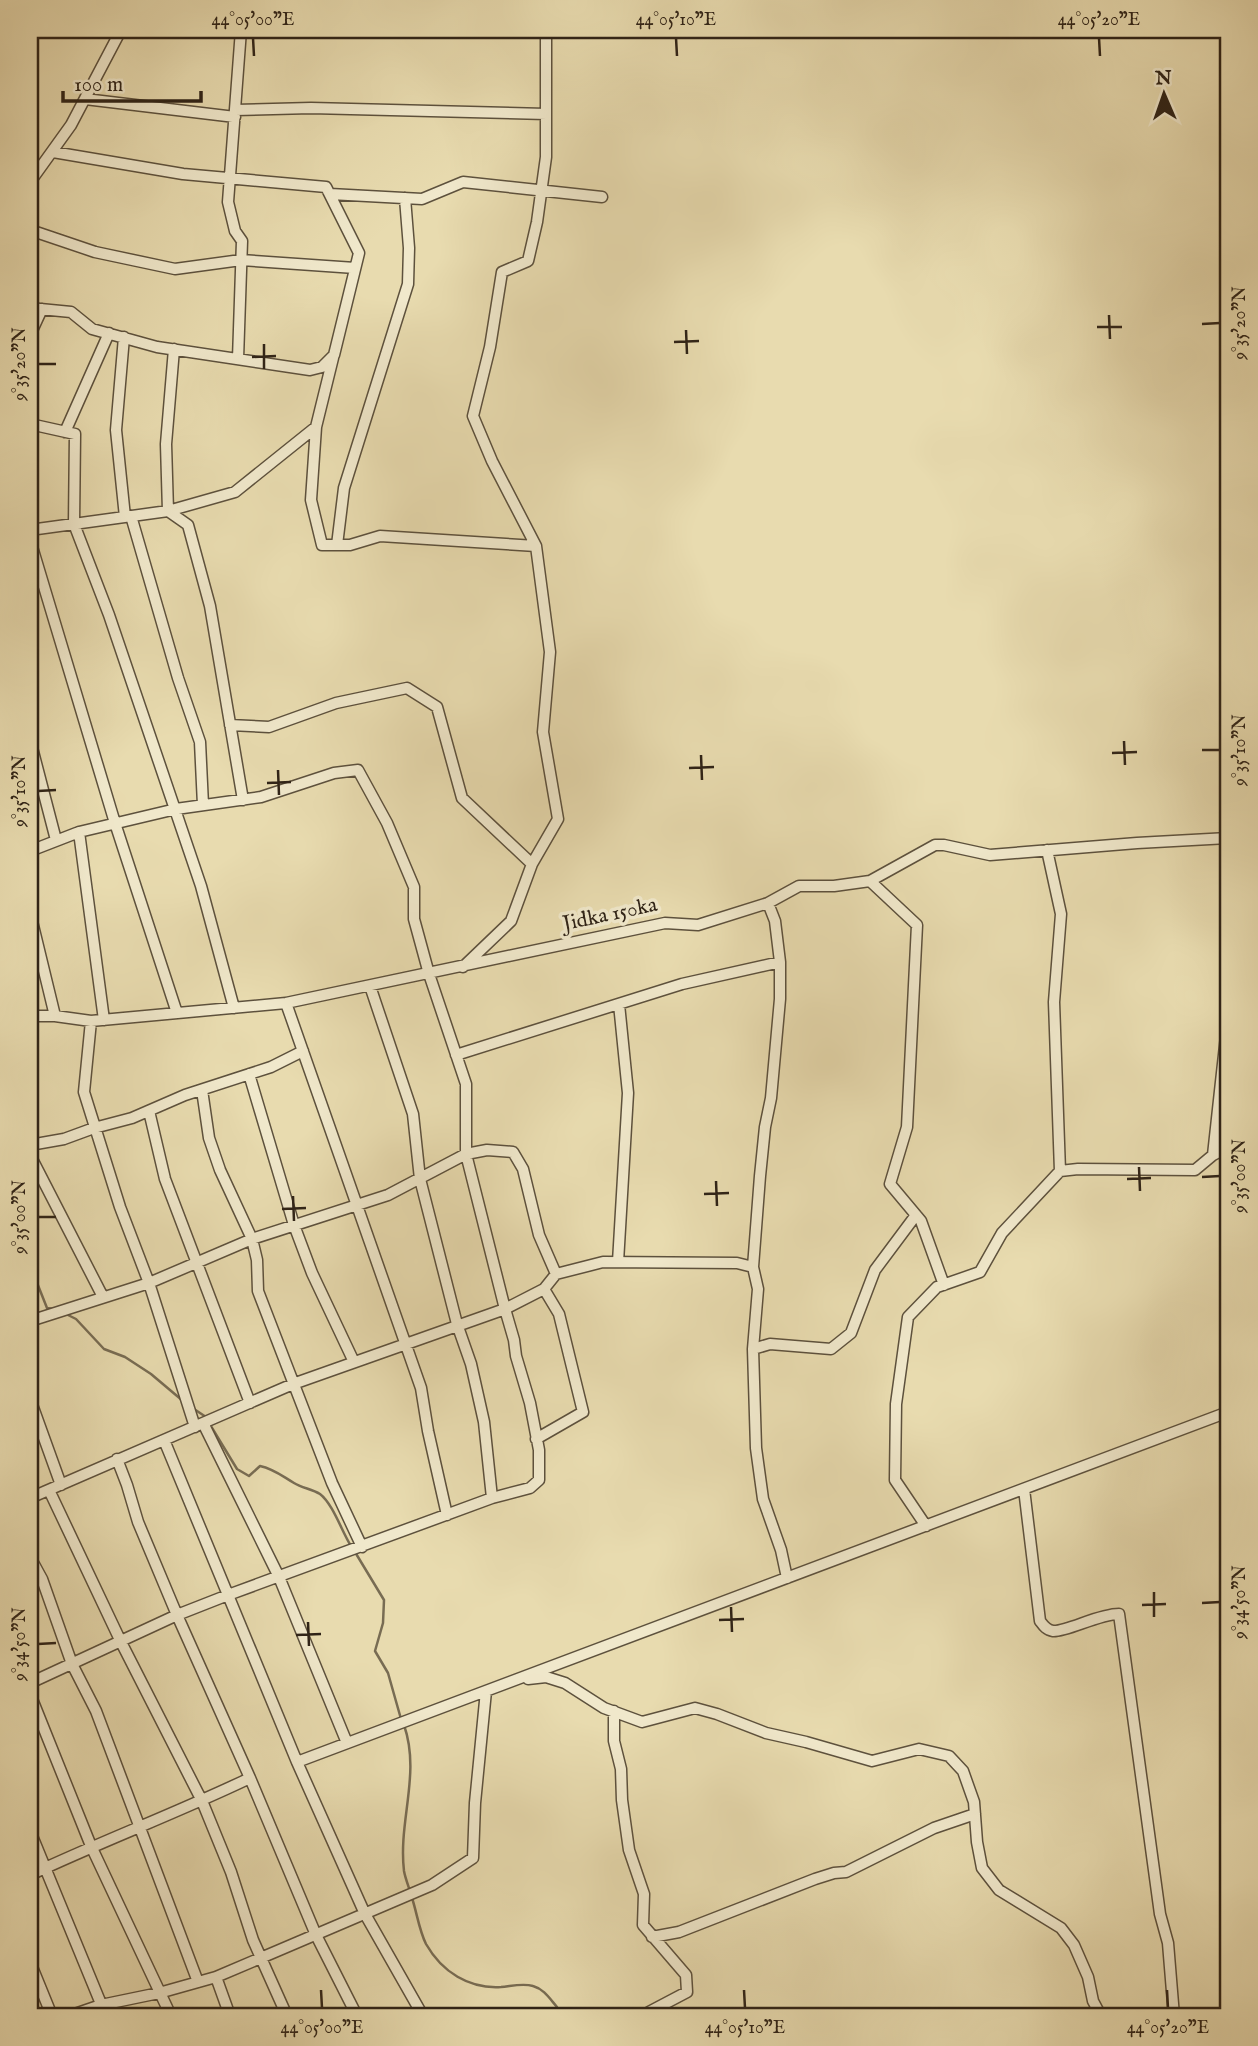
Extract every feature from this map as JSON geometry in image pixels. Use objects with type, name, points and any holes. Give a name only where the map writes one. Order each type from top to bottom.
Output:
[{"type":"street","points":[[30,181],[53,152],[85,99],[121,30]]},
{"type":"street","points":[[238,359],[242,241],[228,202],[242,30]]},
{"type":"street","points":[[518,30],[540,30]]},
{"type":"street","points":[[463,967],[510,921],[532,864],[558,819],[543,732],[550,652],[536,546],[492,461],[473,416],[490,347],[502,272],[528,261],[546,157],[546,30]]},
{"type":"street","points":[[85,99],[235,113],[311,108],[546,114]]},
{"type":"street","points":[[53,152],[183,174],[326,187],[359,253],[316,427],[311,500],[322,545],[350,545],[380,536],[536,546]]},
{"type":"street","points":[[330,194],[422,199],[463,182],[602,197]]},
{"type":"street","points":[[337,545],[344,488],[408,284],[409,248],[405,198]]},
{"type":"street","points":[[30,230],[95,252],[175,269],[241,260],[355,268]]},
{"type":"street","points":[[30,308],[71,312],[92,329],[174,349],[238,359],[310,370],[322,367],[334,355]]},
{"type":"street","points":[[30,335],[42,309]]},
{"type":"street","points":[[65,432],[108,333]]},
{"type":"street","points":[[124,337],[116,430],[128,516],[200,742],[204,805]]},
{"type":"street","points":[[168,511],[166,444],[174,349]]},
{"type":"street","points":[[30,424],[75,434],[74,524],[109,615],[176,809],[201,886],[234,1008]]},
{"type":"street","points":[[30,530],[168,511],[235,492],[316,427]]},
{"type":"street","points":[[168,511],[188,525],[210,606],[243,800]]},
{"type":"street","points":[[30,540],[114,824],[177,1013]]},
{"type":"street","points":[[230,725],[269,727],[336,703],[407,688],[437,707],[462,798],[532,864]]},
{"type":"street","points":[[30,740],[56,840]]},
{"type":"street","points":[[30,851],[79,832],[176,809],[261,797],[334,773],[358,770],[387,823],[414,887],[414,919],[429,974],[466,1084],[466,1154],[530,1403],[540,1458],[539,1480],[530,1488],[492,1498],[228,1595],[177,1615],[30,1683]]},
{"type":"street","points":[[79,832],[104,1020]]},
{"type":"street","name":"Jidka 150ka","points":[[30,1016],[91,1021],[286,1003],[669,922],[698,925],[768,903],[799,886],[834,886],[870,881],[935,845],[984,855],[1228,838]]},
{"type":"street","points":[[1047,849],[1061,914],[1054,1002],[1060,1171]]},
{"type":"street","points":[[870,881],[918,925],[907,1127],[890,1184],[921,1221],[944,1285]]},
{"type":"street","points":[[768,903],[775,921],[780,962],[780,999],[753,1267],[758,1289],[753,1349],[756,1448],[763,1499],[781,1550],[787,1578]]},
{"type":"street","points":[[30,913],[55,1016]]},
{"type":"street","points":[[456,1055],[682,984],[780,962]]},
{"type":"street","points":[[370,986],[413,1114],[421,1179],[484,1422],[492,1498]]},
{"type":"street","points":[[286,1003],[421,1388],[447,1515]]},
{"type":"street","points":[[618,1262],[628,1093],[620,1004]]},
{"type":"street","points":[[1213,1155],[1228,1018]]},
{"type":"street","points":[[91,1021],[84,1092],[120,1207],[199,1425],[279,1577],[346,1743]]},
{"type":"street","points":[[30,1145],[64,1139],[131,1118],[271,1067],[303,1051]]},
{"type":"street","points":[[249,1074],[294,1225],[312,1273],[354,1362]]},
{"type":"street","points":[[202,1090],[209,1138],[220,1170],[252,1239],[257,1260],[258,1291],[332,1483],[362,1547]]},
{"type":"street","points":[[149,1111],[165,1179],[250,1402]]},
{"type":"street","points":[[926,1526],[895,1480],[896,1404],[908,1317],[937,1287],[980,1272],[1002,1233],[1060,1171],[1195,1170],[1228,1147]]},
{"type":"street","points":[[30,1321],[149,1283],[252,1239],[388,1195],[466,1154],[487,1150],[513,1152],[523,1169],[539,1235],[556,1274]]},
{"type":"street","points":[[30,1155],[103,1297]]},
{"type":"street","points":[[1213,1155],[1228,1157]]},
{"type":"street","points":[[753,1349],[770,1344],[831,1349],[850,1333],[875,1270],[916,1216]]},
{"type":"street","points":[[30,1498],[293,1384],[505,1309],[544,1289],[556,1274],[603,1262],[737,1263],[753,1267]]},
{"type":"street","points":[[536,1439],[583,1412],[559,1314],[544,1289]]},
{"type":"street","points":[[30,1399],[61,1485]]},
{"type":"street","points":[[297,1762],[1228,1412]]},
{"type":"street","points":[[164,1440],[297,1762],[365,1914],[423,2016]]},
{"type":"street","points":[[117,1459],[138,1522],[177,1615],[316,1935],[356,2016]]},
{"type":"street","points":[[1024,1489],[1040,1620],[1045,1628],[1055,1631],[1106,1614],[1119,1614],[1160,1914],[1168,1943],[1174,2016]]},
{"type":"street","points":[[48,1490],[202,1801],[231,1872],[244,1916],[287,2016]]},
{"type":"street","points":[[30,1557],[42,1579],[72,1664],[96,1711],[198,1982]]},
{"type":"street","points":[[517,1679],[546,1677],[565,1683],[614,1711],[642,1722],[695,1708],[766,1733],[872,1761],[919,1749],[949,1756],[963,1771],[974,1802],[982,1868],[999,1889],[1061,1928],[1074,1944],[1088,1977],[1093,2001],[1101,2016]]},
{"type":"street","points":[[69,2016],[101,2005],[216,1977],[432,1885],[473,1858],[475,1803],[486,1691]]},
{"type":"street","points":[[30,1694],[91,1846],[171,2016]]},
{"type":"street","points":[[614,1711],[614,1741],[621,1769],[629,1850],[644,1894],[643,1924],[686,1975],[687,1992],[649,2012],[652,2016]]},
{"type":"street","points":[[30,1875],[91,1846],[250,1779]]},
{"type":"street","points":[[652,1937],[679,1932],[815,1879],[846,1872],[934,1828],[975,1814]]},
{"type":"street","points":[[30,1831],[106,2016]]},
{"type":"street","points":[[30,1962],[52,2016]]},
{"type":"street","points":[[216,1977],[230,2016]]},
{"type":"waterway","points":[[30,1265],[47,1308],[54,1309]]},
{"type":"waterway","points":[[66,1314],[76,1319],[104,1349],[125,1357],[151,1374],[183,1401]]},
{"type":"waterway","points":[[194,1409],[206,1417]]},
{"type":"waterway","points":[[209,1423],[237,1469],[249,1476],[260,1466],[265,1467],[320,1494],[333,1511],[351,1546]]},
{"type":"waterway","points":[[355,1552],[384,1600],[383,1623],[375,1651],[388,1673],[401,1719]]},
{"type":"waterway","points":[[404,1725],[409,1743],[410,1780],[403,1852],[404,1871],[410,1891]]},
{"type":"waterway","points":[[412,1898],[426,1944],[448,1970],[467,1982],[478,1985],[537,1987],[557,2007],[555,2016]]}]
